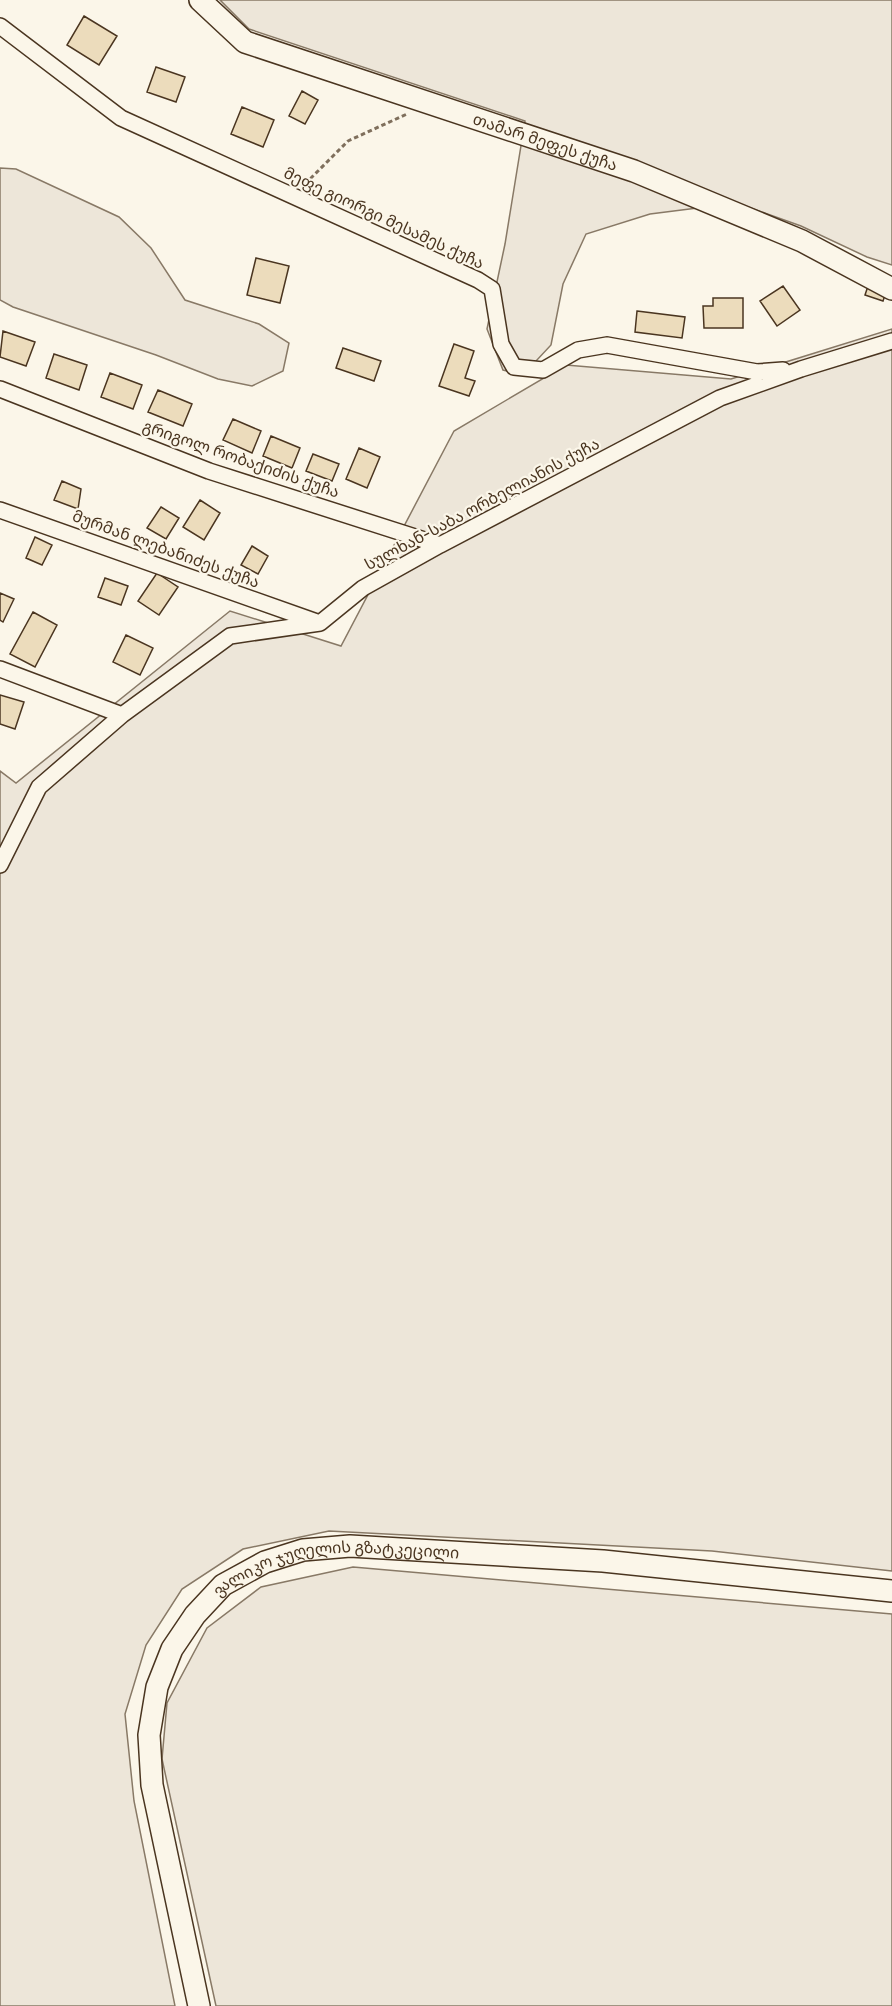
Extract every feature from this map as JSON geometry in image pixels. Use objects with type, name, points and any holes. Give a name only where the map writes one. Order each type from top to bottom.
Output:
[{"type":"main road","name":"თამარ მეფეს ქუჩა","points":[[200,0],[245,42],[634,171],[802,241],[892,289]]},
{"type":"main road","name":"ვალიკო ჯუღელის გზატკეცილი","points":[[199,2006],[152,1785],[149,1735],[157,1687],[172,1649],[195,1615],[223,1585],[266,1562],[303,1550],[350,1546],[603,1561],[892,1591]]},
{"type":"street","name":"მეფე გიორგი მესამეს ქუჩა","points":[[0,26],[121,118],[478,280],[492,289],[501,344],[514,367],[543,370],[578,350],[607,345],[757,372],[801,369]]},
{"type":"street","name":"სულხან-საბა ორბელიანის ქუჩა","points":[[0,865],[39,787],[122,715],[230,636],[320,622],[363,588],[720,398],[801,369],[892,341]]},
{"type":"street","name":"გრიგოლ რობაქიძის ქუჩა","points":[[0,389],[209,471],[440,545]]},
{"type":"street","name":"მურმან ლებანიძეს ქუჩა","points":[[0,510],[320,622]]},
{"type":"street","points":[[0,669],[122,715]]},
{"type":"path","points":[[293,196],[348,141],[401,118],[413,110],[418,98]]},
{"type":"shaded area","points":[[220,0],[892,0],[892,265],[867,257],[801,226],[737,203],[650,214],[586,234],[563,284],[551,345],[523,375],[503,370],[487,329],[505,244],[525,121],[249,29]]},
{"type":"shaded area","points":[[0,168],[16,169],[119,217],[151,248],[185,300],[259,324],[289,343],[283,371],[252,386],[218,379],[156,355],[13,307],[0,300]]},
{"type":"shaded area","points":[[892,329],[892,1571],[712,1551],[329,1531],[243,1549],[182,1589],[146,1645],[125,1714],[134,1801],[175,2006],[0,2006],[0,771],[16,783],[230,611],[341,646],[454,431],[566,365],[731,379]]},
{"type":"shaded area","points":[[353,1567],[892,1614],[892,2006],[216,2006],[162,1759],[167,1703],[207,1628],[261,1587]]},
{"type":"building","points":[[84,16],[117,36],[99,65],[67,45]]},
{"type":"building","points":[[156,67],[185,77],[176,102],[147,92]]},
{"type":"building","points":[[302,91],[318,100],[305,124],[289,116]]},
{"type":"building","points":[[242,107],[274,120],[263,147],[231,134]]},
{"type":"building","points":[[256,258],[289,266],[280,303],[247,295]]},
{"type":"building","points":[[869,283],[887,289],[883,301],[865,295]]},
{"type":"building","points":[[783,286],[800,310],[777,326],[760,301]]},
{"type":"building","points":[[713,298],[743,298],[743,328],[704,328],[703,306],[713,306]]},
{"type":"building","points":[[637,311],[685,317],[682,338],[635,332]]},
{"type":"building","points":[[3,331],[35,342],[26,366],[0,357]]},
{"type":"building","points":[[454,344],[474,351],[465,378],[475,381],[469,396],[439,386]]},
{"type":"building","points":[[343,348],[381,361],[374,381],[336,368]]},
{"type":"building","points":[[54,354],[87,365],[79,390],[46,378]]},
{"type":"building","points":[[110,373],[142,385],[133,409],[101,397]]},
{"type":"building","points":[[158,390],[192,404],[183,426],[148,412]]},
{"type":"building","points":[[233,419],[261,431],[252,453],[223,440]]},
{"type":"building","points":[[271,436],[300,448],[292,468],[263,456]]},
{"type":"building","points":[[359,448],[380,457],[367,488],[346,479]]},
{"type":"building","points":[[313,454],[339,464],[332,481],[306,471]]},
{"type":"building","points":[[62,481],[81,489],[78,509],[54,500]]},
{"type":"building","points":[[200,500],[220,513],[204,540],[183,527]]},
{"type":"building","points":[[161,507],[179,518],[166,539],[147,528]]},
{"type":"building","points":[[35,537],[52,545],[42,565],[26,558]]},
{"type":"building","points":[[252,546],[268,556],[258,574],[241,565]]},
{"type":"building","points":[[157,573],[178,587],[159,615],[138,601]]},
{"type":"building","points":[[105,578],[128,586],[121,605],[98,597]]},
{"type":"building","points":[[0,593],[14,599],[3,622],[0,620]]},
{"type":"building","points":[[33,612],[57,625],[35,667],[10,654]]},
{"type":"building","points":[[126,635],[153,648],[140,675],[113,662]]},
{"type":"building","points":[[0,695],[24,702],[15,729],[0,724]]}]
